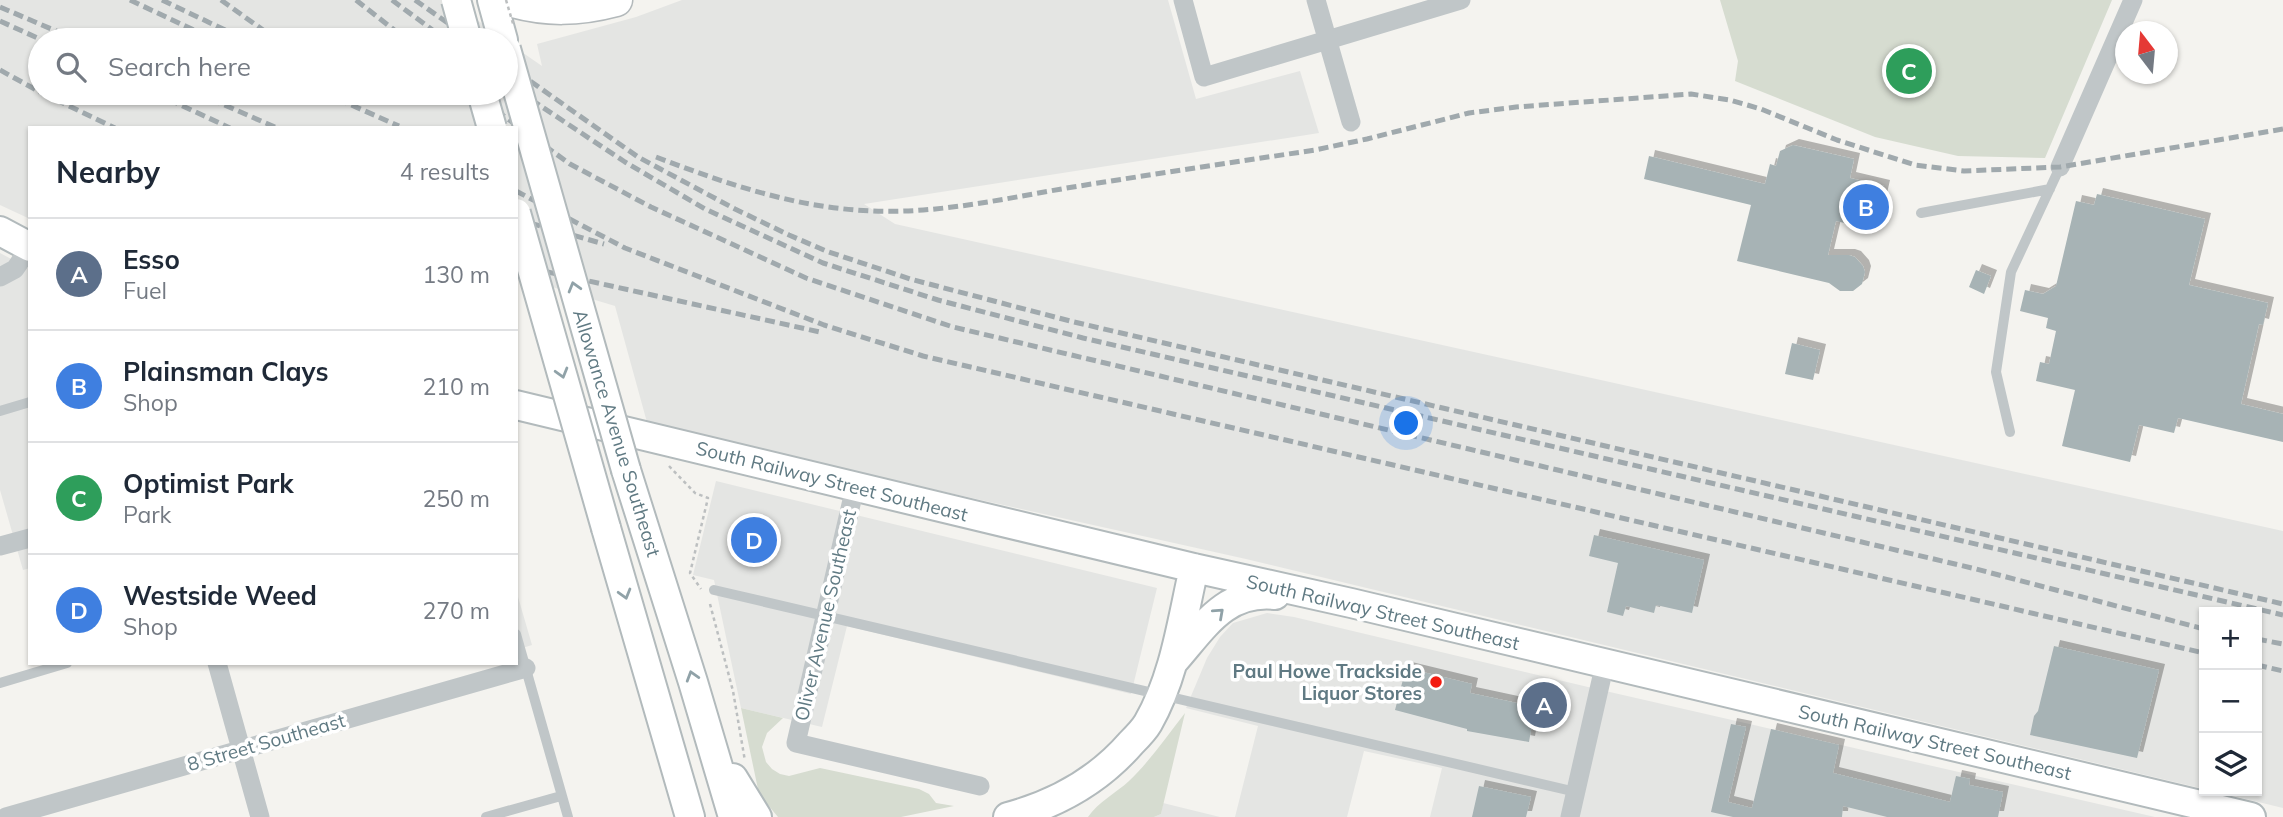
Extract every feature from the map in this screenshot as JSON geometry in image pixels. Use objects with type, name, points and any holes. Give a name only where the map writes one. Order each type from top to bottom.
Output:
[{"type":"main road","points":[[509,0],[533,7],[559,10],[616,0]]},
{"type":"street","points":[[456,0],[464,28]]},
{"type":"street","points":[[492,0],[500,28]]},
{"type":"street","points":[[1182,0],[1204,76],[1461,0]]},
{"type":"street","points":[[1316,0],[1351,122]]},
{"type":"street","points":[[2060,167],[2133,0]]},
{"type":"street","name":"Allowance Avenue Southeast","points":[[518,91],[626,470],[733,817]]},
{"type":"street","points":[[485,105],[491,126]]},
{"type":"street","name":"Allowance Avenue Southeast","points":[[518,220],[690,817]]},
{"type":"street","points":[[0,231],[28,246]]},
{"type":"street","points":[[0,277],[15,269],[28,250]]},
{"type":"street","name":"South Railway Street Southeast","points":[[518,405],[2251,817]]},
{"type":"street","name":"Oliver Avenue Southeast","points":[[855,487],[796,743],[980,786]]},
{"type":"street","points":[[0,547],[28,539]]},
{"type":"street","points":[[1011,817],[1059,809],[1122,754],[1147,724],[1172,663],[1194,568]]},
{"type":"street","points":[[1172,663],[1221,609],[1237,599],[1263,594],[1351,603]]},
{"type":"street","points":[[1570,817],[1605,663]]},
{"type":"street","points":[[218,665],[260,817]]},
{"type":"street","name":"8 Street Southeast","points":[[6,817],[526,668]]},
{"type":"street","points":[[711,742],[757,817]]},
{"type":"lane","points":[[2010,432],[1996,372],[2011,272],[2060,167]]},
{"type":"lane","points":[[1921,213],[2050,189]]},
{"type":"lane","points":[[0,411],[28,403]]},
{"type":"lane","points":[[714,590],[1576,792]]},
{"type":"lane","points":[[518,642],[568,817]]},
{"type":"lane","points":[[0,682],[60,665]]},
{"type":"lane","points":[[485,817],[561,796]]},
{"type":"path","points":[[668,465],[695,493],[708,498],[691,573],[706,595],[717,627],[733,691],[746,765]]},
{"type":"shaded area","points":[[0,0],[449,0],[488,28],[28,28],[28,105],[518,105],[518,49],[542,66],[537,44],[636,17],[682,0],[1168,0],[1196,99],[1300,71],[1319,133],[864,204],[895,224],[2283,531],[2283,808],[2234,796],[2262,796],[2262,607],[2199,607],[2199,788],[1246,559],[648,426],[615,306],[518,277],[518,126],[28,126],[28,218],[0,205]]},
{"type":"shaded area","points":[[1720,0],[2112,0],[2045,158],[1958,156],[1875,137],[1735,81],[1738,61]]},
{"type":"shaded area","points":[[0,253],[28,268],[28,569],[23,570],[0,490]]},
{"type":"shaded area","points":[[716,481],[1157,588],[1131,694],[847,626],[822,727],[741,708],[714,580],[693,575]]},
{"type":"shaded area","points":[[518,597],[532,645],[518,649]]},
{"type":"shaded area","points":[[1267,613],[1294,617],[2155,817],[1430,817],[1442,768],[1364,751],[1347,817],[1235,817],[1258,726],[1186,708],[1207,658],[1220,637],[1233,623]]},
{"type":"shaded area","points":[[741,708],[783,718],[767,733],[762,747],[766,762],[780,774],[789,776],[820,768],[919,789],[929,794],[936,803],[954,806],[901,817],[778,817],[759,794]]},
{"type":"shaded area","points":[[1185,713],[1161,814],[1154,817],[1088,817],[1137,773]]},
{"type":"shaded area","points":[[1163,803],[1220,817],[1154,817],[1161,814]]},
{"type":"building","points":[[1793,145],[1854,159],[1850,178],[1884,186],[1874,230],[1836,221],[1828,255],[1855,257],[1865,272],[1862,284],[1853,291],[1840,291],[1829,283],[1737,261],[1751,205],[1644,179],[1649,156],[1765,184],[1770,164],[1776,166],[1780,151]]},
{"type":"building","points":[[2097,194],[2205,219],[2189,285],[2268,303],[2263,325],[2259,324],[2241,404],[2283,414],[2283,442],[2178,418],[2174,433],[2139,425],[2130,462],[2062,446],[2075,390],[2036,381],[2040,362],[2049,364],[2056,331],[2046,328],[2048,318],[2020,311],[2025,290],[2043,294],[2056,286],[2076,201],[2094,205]]},
{"type":"building","points":[[1976,270],[1991,276],[1984,294],[1969,287]]},
{"type":"building","points":[[1792,343],[1820,350],[1813,380],[1785,374]]},
{"type":"building","points":[[1594,535],[1704,560],[1692,613],[1656,605],[1654,613],[1626,606],[1623,616],[1607,612],[1618,563],[1589,556]]},
{"type":"building","points":[[2054,646],[2159,670],[2137,758],[2030,735]]},
{"type":"building","points":[[1406,668],[1472,684],[1470,693],[1535,707],[1529,742],[1467,731],[1395,710]]},
{"type":"building","points":[[1731,724],[1746,727],[1728,802],[1752,808],[1771,729],[1839,745],[1833,773],[1950,802],[1956,776],[1970,779],[1969,785],[2003,792],[1998,817],[1887,817],[1843,806],[1842,817],[1733,817],[1711,812]]},
{"type":"building","points":[[1479,786],[1531,797],[1526,817],[1472,817]]},
{"type":"railway","points":[[130,0],[190,28]]},
{"type":"railway","points":[[162,0],[221,28]]},
{"type":"railway","points":[[221,0],[260,28]]},
{"type":"railway","points":[[356,0],[392,28]]},
{"type":"railway","points":[[392,0],[430,28]]},
{"type":"railway","points":[[415,0],[455,28]]},
{"type":"railway","points":[[0,7],[49,28]]},
{"type":"railway","points":[[0,21],[28,34]]},
{"type":"railway","points":[[0,70],[28,85]]},
{"type":"railway","points":[[518,72],[638,157],[735,209],[826,251],[910,279],[1074,322],[2283,604]]},
{"type":"railway","points":[[518,91],[625,162],[705,209],[823,263],[938,300],[1083,338],[2283,615]]},
{"type":"railway","points":[[656,157],[789,200],[844,209],[897,211],[973,204],[1315,150],[1469,113],[1691,94],[1730,100],[1761,109],[1837,140],[1915,165],[1964,171],[2060,167],[2283,129]]},
{"type":"railway","points":[[67,105],[111,126]]},
{"type":"railway","points":[[181,105],[226,126]]},
{"type":"railway","points":[[224,105],[272,126]]},
{"type":"railway","points":[[351,105],[399,126]]},
{"type":"railway","points":[[489,105],[518,126]]},
{"type":"railway","points":[[518,126],[570,164],[651,207],[806,278],[953,327],[1976,569],[2199,628]]},
{"type":"railway","points":[[518,192],[625,248],[824,325],[923,356],[2199,652]]},
{"type":"railway","points":[[518,220],[604,244]]},
{"type":"railway","points":[[518,265],[820,332]]},
{"type":"railway","points":[[2262,640],[2283,644]]},
{"type":"railway","points":[[2262,666],[2283,671]]},
{"type":"place","name":"Optimist Park","points":[[1909,71]]},
{"type":"place","name":"Plainsman Clays","points":[[1866,207]]},
{"type":"place","name":"Westside Weed","points":[[754,540]]},
{"type":"place","name":"Paul Howe Trackside Liquor Stores","points":[[1436,682]]},
{"type":"place","name":"Esso","points":[[1544,705]]}]
